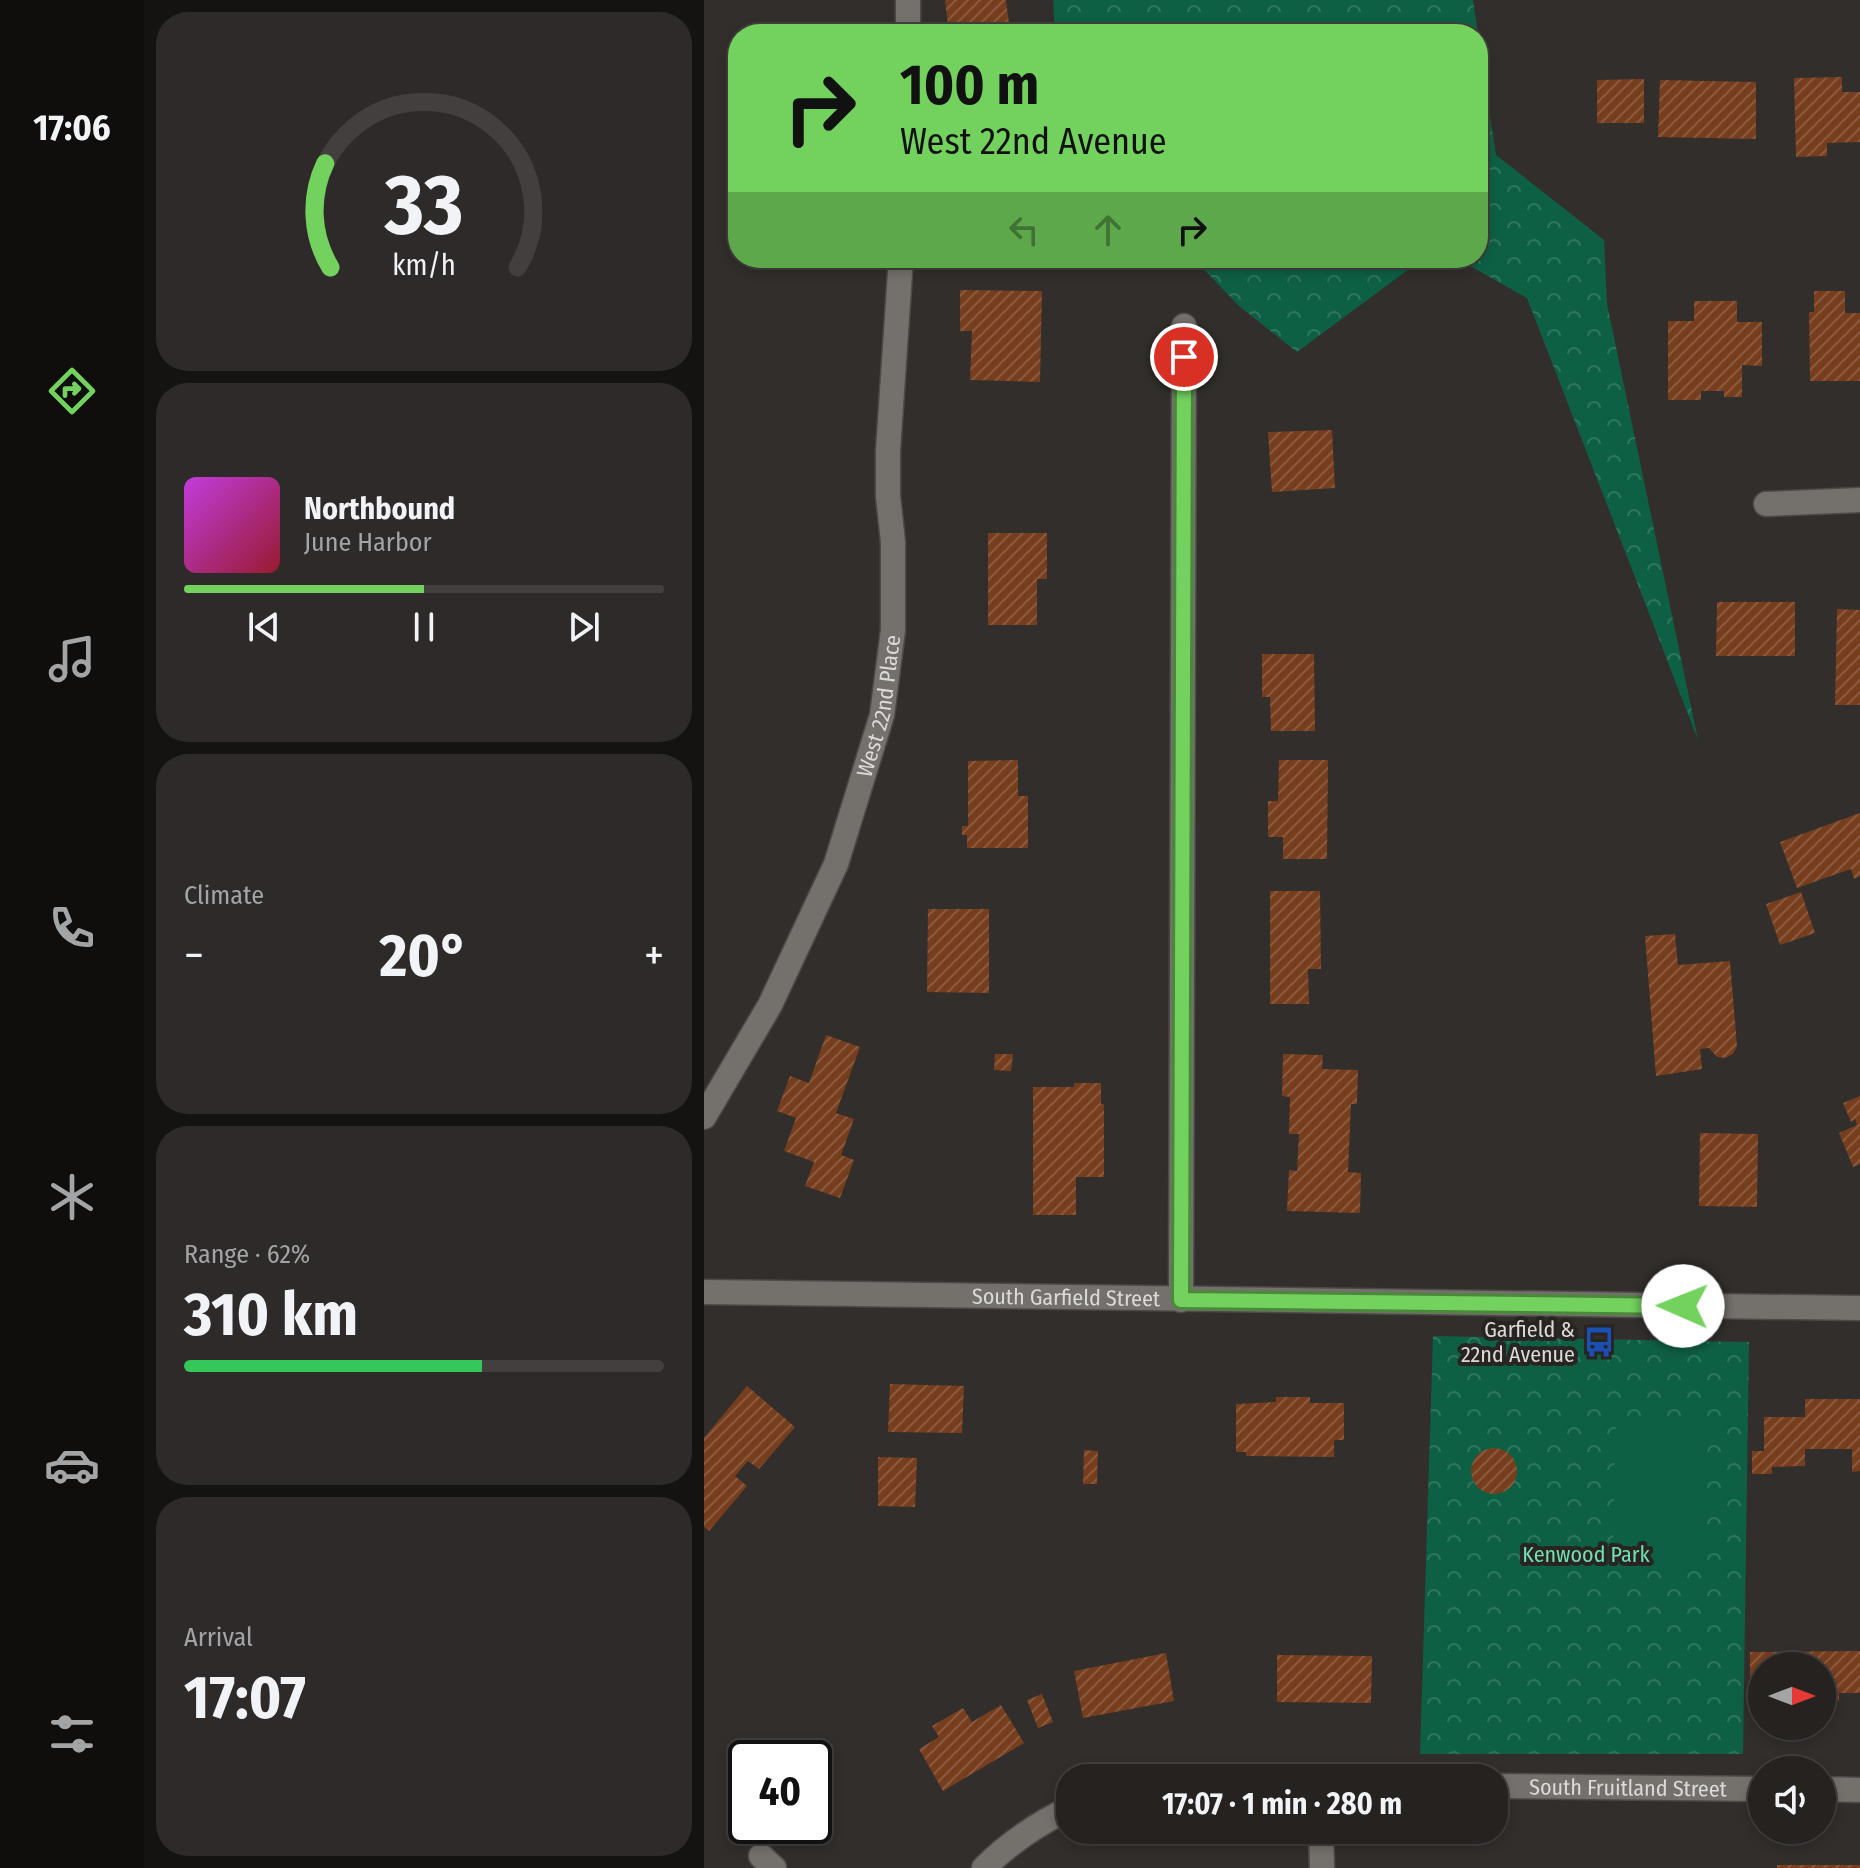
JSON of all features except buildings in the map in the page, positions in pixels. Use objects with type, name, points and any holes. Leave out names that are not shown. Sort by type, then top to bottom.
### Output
[{"type":"street","points":[[908,0],[908,24]]},
{"type":"street","name":"West 22nd Place","points":[[704,1117],[770,1005],[836,864],[882,715],[893,630],[893,542],[888,496],[888,451],[900,268]]},
{"type":"street","points":[[1181,1300],[1184,326]]},
{"type":"street","points":[[1766,504],[1860,500]]},
{"type":"street","name":"South Garfield Street","points":[[704,1292],[1860,1308]]},
{"type":"street","name":"South Fruitland Street","points":[[1508,1786],[1748,1789]]},
{"type":"street","points":[[1836,1789],[1860,1790]]},
{"type":"street","points":[[984,1868],[1034,1826],[1056,1815]]},
{"type":"street","points":[[1321,1844],[1322,1868]]},
{"type":"green space","points":[[1053,0],[1473,0],[1477,24],[1054,24]]},
{"type":"green space","points":[[1488,102],[1496,155],[1604,240],[1607,304],[1698,740],[1527,298],[1474,268],[1488,268]]},
{"type":"green space","points":[[1203,268],[1410,268],[1297,352],[1239,306]]},
{"type":"green space","name":"Kenwood Park","points":[[1433,1336],[1749,1342],[1743,1754],[1420,1754]]},
{"type":"green space","points":[[1616,1418],[1708,1420],[1704,1563],[1613,1561]]},
{"type":"place","name":"Garfield & 22nd Avenue","points":[[1599,1342]]},
{"type":"route","points":[[1184,357],[1181,1300],[1683,1306]]}]
